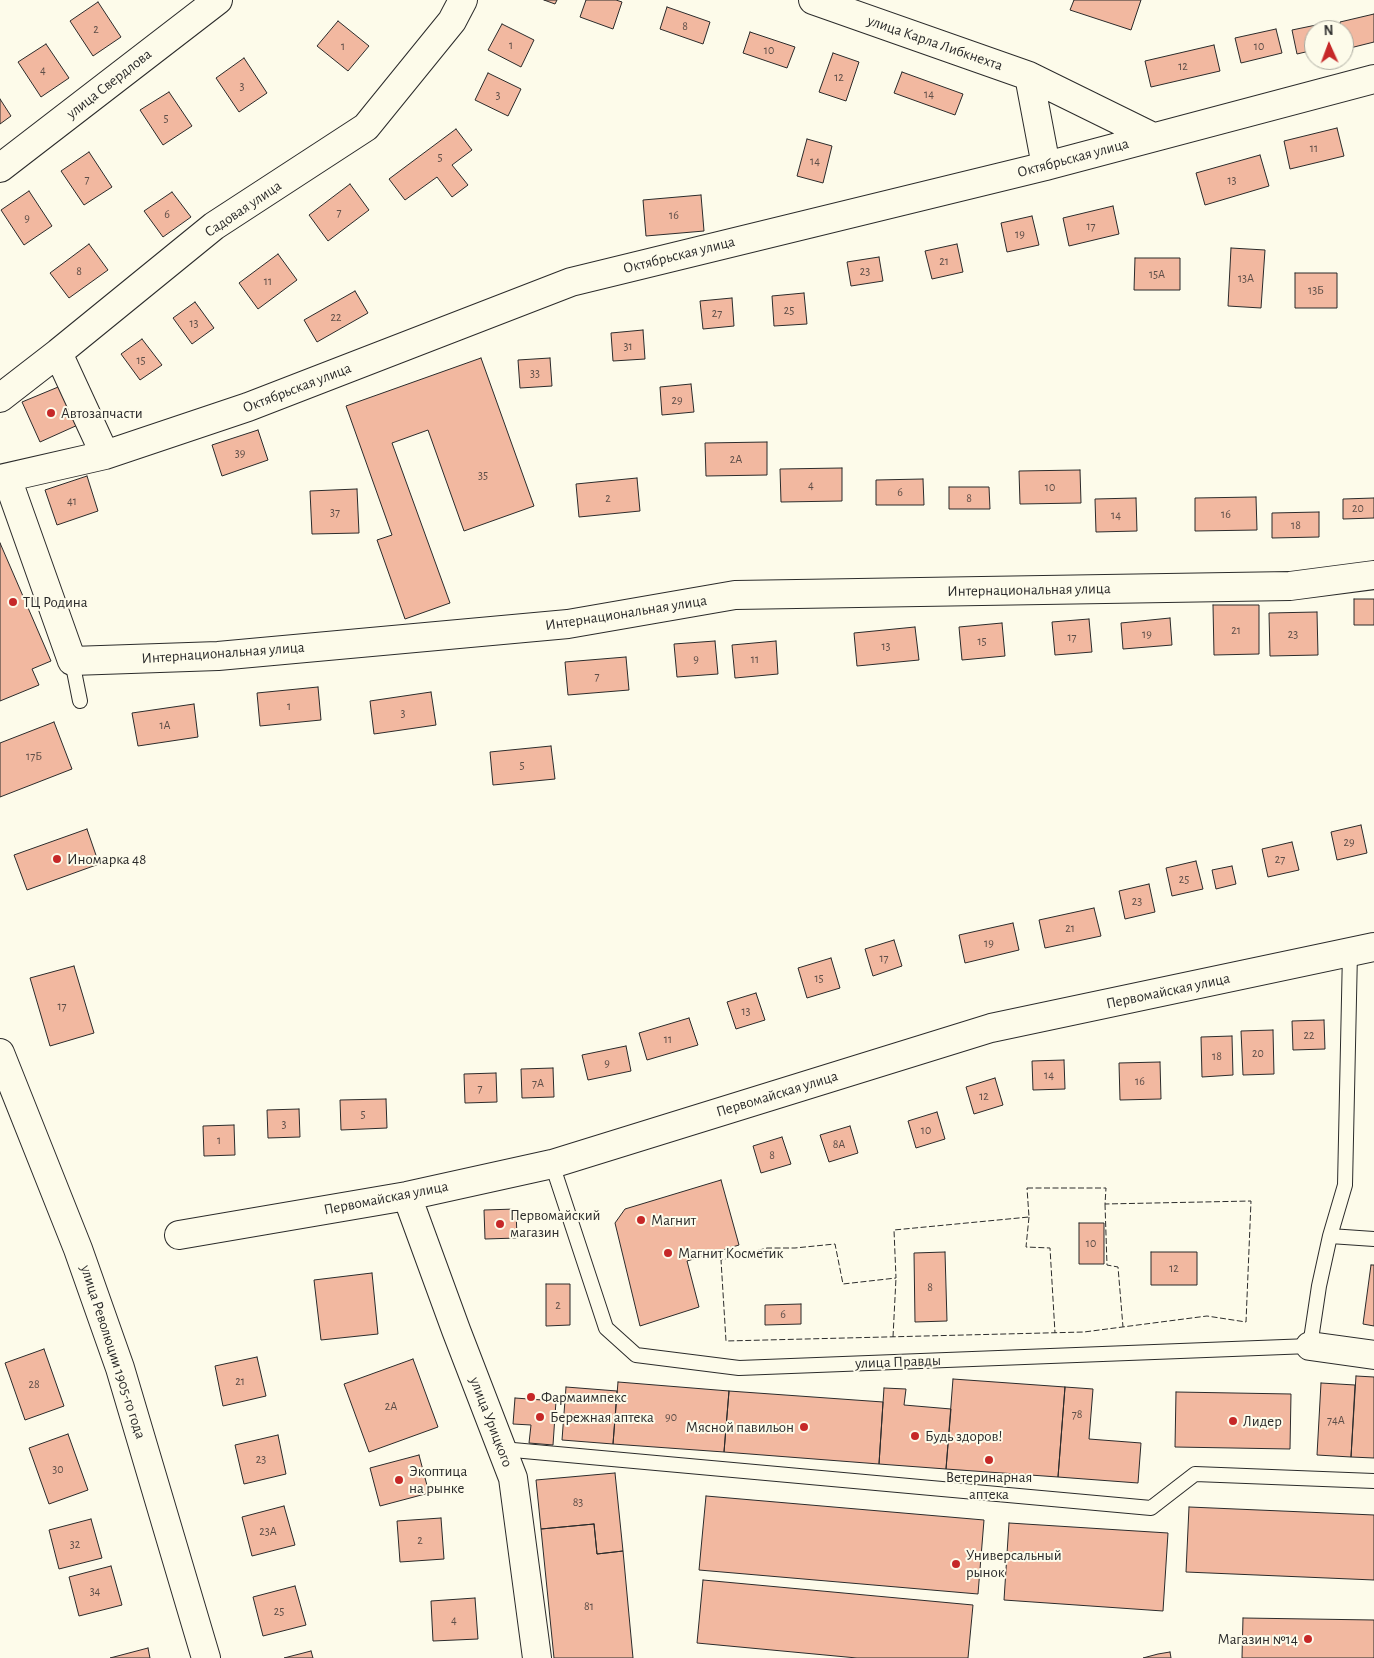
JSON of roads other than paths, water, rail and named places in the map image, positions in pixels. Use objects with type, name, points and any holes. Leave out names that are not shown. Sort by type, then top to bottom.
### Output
[{"type":"street","name":"улица Свердлова","points":[[0,168],[218,0]]},
{"type":"street","name":"Садовая улица","points":[[0,398],[58,354],[214,226],[366,127],[452,21],[463,0]]},
{"type":"street","name":"улица Карла Либкнехта","points":[[812,0],[1029,76],[1153,137]]},
{"type":"street","points":[[1029,76],[1046,166]]},
{"type":"street","name":"Октябрьская улица","points":[[3,479],[105,455],[248,407],[571,282],[1046,166],[1374,79]]},
{"type":"street","points":[[58,354],[105,455]]},
{"type":"street","points":[[3,479],[72,661]]},
{"type":"street","name":"Интернациональная улица","points":[[72,661],[218,656],[568,624],[735,595],[1290,586],[1374,576]]},
{"type":"street","name":"Первомайская улица","points":[[179,1235],[407,1196],[552,1164],[991,1028],[1362,949]]},
{"type":"street","name":"улица Революции 1905-го года","points":[[0,1053],[7,1089],[78,1248],[120,1368],[206,1658]]},
{"type":"street","name":"улица Урицкого","points":[[407,1196],[513,1478],[537,1658]]},
{"type":"street","name":"улица Правды","points":[[1310,1346],[1374,1355]]},
{"type":"lane","points":[[72,661],[80,701]]},
{"type":"lane","points":[[1310,1346],[1319,1286],[1330,1236],[1345,1184],[1362,949]]},
{"type":"lane","name":"улица Правды","points":[[552,1164],[606,1328],[636,1355],[739,1368],[1310,1346]]},
{"type":"lane","points":[[1330,1236],[1374,1239]]},
{"type":"lane","points":[[502,1449],[1151,1508],[1195,1474],[1374,1481]]},
{"type":"place","name":"Автозапчасти","points":[[51,413]]},
{"type":"place","name":"ТЦ Родина","points":[[13,602]]},
{"type":"place","name":"Иномарка 48","points":[[57,859]]},
{"type":"place","name":"Магнит","points":[[641,1220]]},
{"type":"place","name":"Первомайский магазин","points":[[500,1224]]},
{"type":"place","name":"Магнит Косметик","points":[[668,1253]]},
{"type":"place","name":"Фармаимпекс","points":[[531,1397]]},
{"type":"place","name":"Бережная аптека","points":[[540,1417]]},
{"type":"place","name":"Лидер","points":[[1233,1421]]},
{"type":"place","name":"Мясной павильон","points":[[804,1427]]},
{"type":"place","name":"Будь здоров!","points":[[915,1436]]},
{"type":"place","name":"Ветеринарная аптека","points":[[989,1460]]},
{"type":"place","name":"Экоптица на рынке","points":[[399,1480]]},
{"type":"place","name":"Универсальный рынок","points":[[956,1564]]},
{"type":"place","name":"Магазин №14","points":[[1308,1639]]}]
